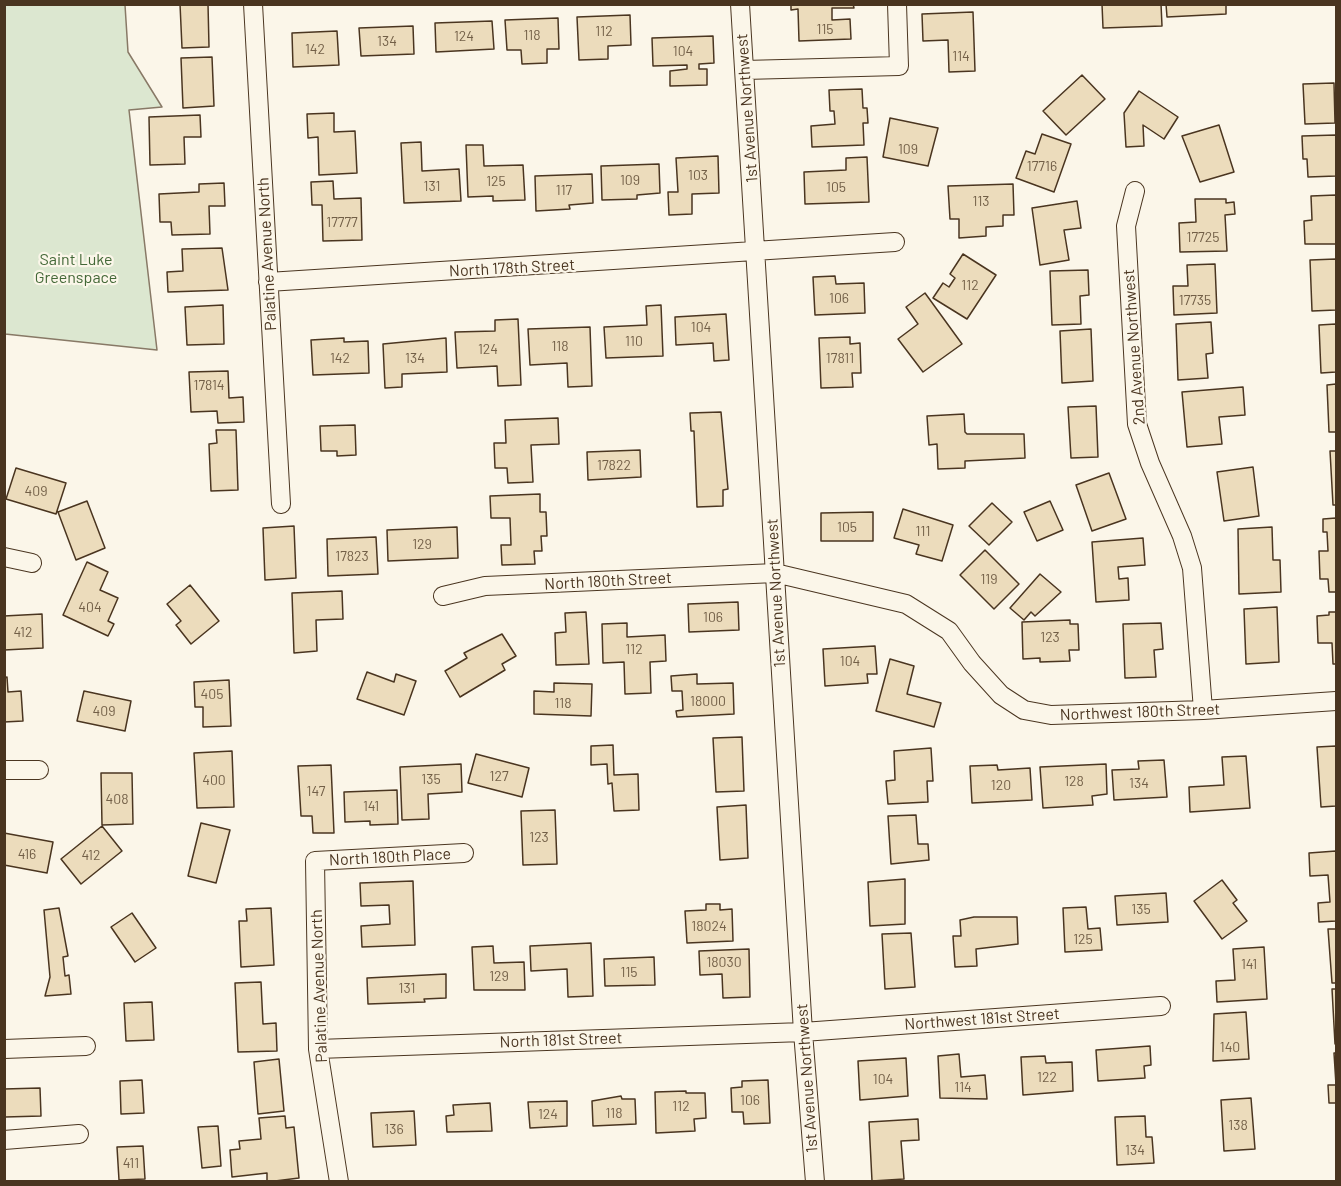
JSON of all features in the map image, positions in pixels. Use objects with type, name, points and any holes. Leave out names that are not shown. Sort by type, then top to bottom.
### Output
[{"type":"street","name":"Palatine Avenue North","points":[[253,4],[281,504]]},
{"type":"street","name":"1st Avenue Northwest","points":[[740,4],[803,1032],[815,1182]]},
{"type":"street","points":[[744,70],[899,66],[897,4]]},
{"type":"street","name":"2nd Avenue Northwest","points":[[1135,191],[1126,226],[1137,424],[1149,463],[1182,536],[1192,568],[1203,710]]},
{"type":"street","name":"North 178th Street","points":[[268,282],[756,253],[895,242]]},
{"type":"street","points":[[4,557],[32,563]]},
{"type":"street","name":"Northwest 180th Street","points":[[775,573],[906,604],[949,631],[984,678],[1001,695],[1024,710],[1051,716],[1203,710],[1336,701]]},
{"type":"street","name":"North 180th Street","points":[[443,596],[485,586],[775,573]]},
{"type":"street","points":[[4,770],[39,770]]},
{"type":"street","name":"North 180th Place","points":[[315,861],[464,853]]},
{"type":"street","name":"Palatine Avenue North","points":[[315,861],[318,1049],[339,1182]]},
{"type":"street","name":"Northwest 181st Street","points":[[803,1032],[1161,1006]]},
{"type":"street","name":"North 181st Street","points":[[318,1049],[803,1032]]},
{"type":"street","points":[[4,1049],[86,1046]]},
{"type":"street","points":[[4,1140],[79,1134]]},
{"type":"green space","name":"Saint Luke Greenspace","points":[[5,4],[125,5],[128,52],[162,107],[129,110],[157,350],[5,334]]},
{"type":"building","points":[[180,4],[208,4],[209,47],[182,48]]},
{"type":"building","points":[[791,4],[853,4],[854,8],[832,8],[832,20],[850,19],[851,39],[799,41],[798,9],[791,10]]},
{"type":"building","points":[[1102,4],[1161,4],[1162,26],[1103,28]]},
{"type":"building","points":[[1166,4],[1226,4],[1226,14],[1167,17]]},
{"type":"building","points":[[973,12],[975,71],[949,72],[948,40],[923,41],[922,14]]},
{"type":"building","points":[[630,15],[631,45],[608,46],[608,59],[579,60],[577,17]]},
{"type":"building","points":[[558,18],[559,49],[547,49],[547,63],[522,64],[521,50],[507,50],[505,20]]},
{"type":"building","points":[[492,21],[494,49],[436,52],[435,23]]},
{"type":"building","points":[[413,26],[414,54],[361,56],[359,28]]},
{"type":"building","points":[[337,31],[339,65],[293,67],[292,33]]},
{"type":"building","points":[[713,36],[714,63],[699,64],[699,69],[707,69],[707,85],[670,86],[670,71],[687,69],[687,65],[653,66],[652,38]]},
{"type":"building","points":[[212,57],[214,106],[183,108],[181,58]]},
{"type":"building","points":[[1082,75],[1105,99],[1066,135],[1043,111]]},
{"type":"building","points":[[1334,83],[1335,123],[1305,124],[1303,84]]},
{"type":"building","points":[[862,89],[863,108],[867,108],[868,123],[863,123],[864,145],[812,147],[811,126],[835,124],[834,111],[830,111],[829,90]]},
{"type":"building","points":[[1139,91],[1178,117],[1164,139],[1143,125],[1144,146],[1126,147],[1124,113]]},
{"type":"building","points":[[334,113],[334,132],[355,131],[357,173],[319,175],[318,137],[308,138],[307,114]]},
{"type":"building","points":[[200,115],[201,137],[184,137],[185,164],[150,165],[149,117]]},
{"type":"building","points":[[890,118],[938,128],[928,166],[883,157]]},
{"type":"building","points":[[1219,125],[1234,172],[1200,182],[1182,136]]},
{"type":"building","points":[[1042,134],[1071,144],[1054,192],[1016,178],[1026,151],[1035,154]]},
{"type":"building","points":[[1336,135],[1336,176],[1308,177],[1307,159],[1303,159],[1302,136]]},
{"type":"building","points":[[421,142],[422,171],[459,169],[461,201],[404,203],[401,143]]},
{"type":"building","points":[[466,145],[483,145],[484,166],[523,165],[525,200],[493,201],[493,196],[468,197]]},
{"type":"building","points":[[718,156],[719,193],[692,194],[692,214],[669,215],[668,192],[678,192],[676,158]]},
{"type":"building","points":[[867,157],[869,202],[805,204],[804,172],[846,170],[846,158]]},
{"type":"building","points":[[659,164],[660,193],[637,195],[637,199],[602,200],[601,166]]},
{"type":"building","points":[[592,174],[593,203],[569,205],[570,209],[536,211],[535,176]]},
{"type":"building","points":[[333,181],[334,199],[361,198],[362,240],[323,241],[322,205],[312,205],[311,182]]},
{"type":"building","points":[[224,183],[225,206],[209,206],[210,234],[172,235],[171,222],[160,222],[159,194],[199,192],[199,184]]},
{"type":"building","points":[[1013,184],[1014,215],[1003,215],[1003,226],[986,227],[986,236],[959,238],[959,219],[950,219],[948,186]]},
{"type":"building","points":[[1336,195],[1336,244],[1305,244],[1304,221],[1312,220],[1311,196]]},
{"type":"building","points":[[1195,199],[1226,199],[1226,203],[1234,202],[1235,214],[1225,215],[1227,251],[1180,252],[1179,223],[1196,222]]},
{"type":"building","points":[[1077,201],[1081,228],[1064,230],[1069,260],[1040,265],[1032,208]]},
{"type":"building","points":[[222,248],[228,290],[168,292],[167,272],[183,271],[182,249]]},
{"type":"building","points":[[963,254],[996,275],[967,319],[933,298],[943,283],[949,287],[955,278],[950,274]]},
{"type":"building","points":[[1336,259],[1336,310],[1312,311],[1310,260]]},
{"type":"building","points":[[1215,264],[1217,313],[1174,315],[1173,286],[1188,286],[1187,265]]},
{"type":"building","points":[[1088,270],[1089,295],[1080,296],[1081,324],[1052,325],[1050,271]]},
{"type":"building","points":[[835,276],[836,284],[864,283],[865,313],[815,315],[813,277]]},
{"type":"building","points":[[925,293],[962,344],[923,372],[898,339],[918,324],[906,307]]},
{"type":"building","points":[[223,305],[224,344],[187,345],[185,307]]},
{"type":"building","points":[[661,305],[663,356],[606,358],[604,327],[647,325],[646,306]]},
{"type":"building","points":[[726,314],[729,360],[714,361],[713,343],[676,345],[675,317]]},
{"type":"building","points":[[518,319],[521,385],[498,386],[497,366],[457,368],[455,332],[495,331],[495,320]]},
{"type":"building","points":[[1211,322],[1213,353],[1206,354],[1208,378],[1178,380],[1176,324]]},
{"type":"building","points":[[1336,324],[1336,372],[1321,373],[1319,325]]},
{"type":"building","points":[[590,327],[592,386],[568,387],[567,363],[530,365],[528,329]]},
{"type":"building","points":[[1091,329],[1093,381],[1062,383],[1060,331]]},
{"type":"building","points":[[850,337],[850,344],[860,343],[861,373],[852,373],[853,387],[821,388],[819,338]]},
{"type":"building","points":[[344,338],[344,342],[368,341],[369,373],[313,375],[311,340]]},
{"type":"building","points":[[446,338],[447,372],[402,374],[402,387],[385,388],[383,344]]},
{"type":"building","points":[[228,371],[229,398],[243,397],[244,422],[218,423],[217,411],[191,412],[189,372]]},
{"type":"building","points":[[1336,384],[1336,432],[1329,432],[1327,385]]},
{"type":"building","points":[[1243,387],[1245,415],[1219,417],[1222,444],[1187,447],[1182,392]]},
{"type":"building","points":[[1096,406],[1098,457],[1071,458],[1068,407]]},
{"type":"building","points":[[721,412],[728,489],[723,490],[723,506],[697,507],[694,431],[691,431],[690,413]]},
{"type":"building","points":[[964,414],[967,434],[1024,434],[1025,458],[965,461],[965,468],[938,469],[937,444],[929,445],[927,416]]},
{"type":"building","points":[[558,418],[559,444],[531,445],[533,482],[508,483],[507,468],[495,468],[494,443],[506,443],[505,420]]},
{"type":"building","points":[[355,425],[356,455],[337,456],[337,451],[321,451],[320,426]]},
{"type":"building","points":[[216,430],[236,430],[238,490],[211,491],[209,444],[217,443]]},
{"type":"building","points":[[640,450],[641,477],[588,480],[587,452]]},
{"type":"building","points":[[1330,451],[1336,451],[1336,505],[1333,505]]},
{"type":"building","points":[[1253,467],[1259,516],[1224,521],[1217,472]]},
{"type":"building","points":[[16,468],[66,483],[56,514],[6,499]]},
{"type":"building","points":[[1109,473],[1126,519],[1092,531],[1076,485]]},
{"type":"building","points":[[540,494],[540,512],[546,512],[547,536],[541,536],[542,551],[534,551],[535,564],[502,565],[501,545],[511,545],[510,518],[491,518],[490,496]]},
{"type":"building","points":[[87,501],[105,548],[76,560],[58,512]]},
{"type":"building","points":[[1050,501],[1063,530],[1037,541],[1024,512]]},
{"type":"building","points":[[992,503],[1012,522],[989,545],[969,526]]},
{"type":"building","points":[[903,509],[953,525],[942,561],[916,554],[919,545],[894,538]]},
{"type":"building","points":[[873,512],[873,541],[821,541],[821,513]]},
{"type":"building","points":[[1336,518],[1336,592],[1329,592],[1328,579],[1320,579],[1319,551],[1328,551],[1327,532],[1323,532],[1323,519]]},
{"type":"building","points":[[294,526],[296,578],[265,580],[263,528]]},
{"type":"building","points":[[457,527],[458,558],[388,561],[387,530]]},
{"type":"building","points":[[1272,527],[1273,560],[1280,560],[1281,592],[1239,594],[1238,529]]},
{"type":"building","points":[[376,537],[378,574],[328,576],[327,539]]},
{"type":"building","points":[[1143,538],[1145,565],[1118,567],[1119,579],[1128,578],[1129,600],[1096,602],[1092,542]]},
{"type":"building","points":[[985,550],[1019,584],[994,609],[960,575]]},
{"type":"building","points":[[87,562],[108,572],[100,590],[118,598],[108,621],[114,624],[108,636],[63,615]]},
{"type":"building","points":[[1040,574],[1061,592],[1035,616],[1031,612],[1024,620],[1010,608]]},
{"type":"building","points":[[190,585],[219,621],[191,644],[176,625],[181,621],[167,604]]},
{"type":"building","points":[[342,591],[343,619],[316,620],[317,651],[294,653],[292,593]]},
{"type":"building","points":[[738,602],[739,630],[689,632],[688,604]]},
{"type":"building","points":[[1277,607],[1279,662],[1246,664],[1244,609]]},
{"type":"building","points":[[586,612],[589,664],[556,665],[555,633],[566,632],[565,613]]},
{"type":"building","points":[[1329,612],[1336,612],[1336,664],[1333,664],[1332,643],[1318,643],[1317,616],[1329,615]]},
{"type":"building","points":[[42,614],[43,648],[4,650],[4,616]]},
{"type":"building","points":[[1070,620],[1070,624],[1078,624],[1079,650],[1069,650],[1070,661],[1040,662],[1040,658],[1023,659],[1022,622]]},
{"type":"building","points":[[627,623],[627,637],[665,635],[666,661],[650,662],[651,693],[625,694],[624,662],[603,663],[602,624]]},
{"type":"building","points":[[1161,623],[1163,649],[1154,650],[1156,677],[1125,678],[1123,624]]},
{"type":"building","points":[[502,634],[516,656],[502,664],[505,670],[460,697],[445,671],[467,658],[464,653]]},
{"type":"building","points":[[875,646],[877,674],[867,674],[868,683],[825,686],[823,649]]},
{"type":"building","points":[[890,659],[914,666],[907,694],[941,703],[934,727],[876,711]]},
{"type":"building","points":[[367,672],[394,682],[396,674],[416,681],[404,715],[357,699]]},
{"type":"building","points":[[697,674],[697,684],[733,683],[734,714],[677,717],[676,711],[683,710],[682,691],[672,691],[671,676]]},
{"type":"building","points":[[7,677],[8,692],[21,691],[23,721],[4,722],[4,678]]},
{"type":"building","points":[[229,680],[231,726],[203,727],[203,707],[195,707],[194,682]]},
{"type":"building","points":[[554,683],[592,684],[591,716],[534,714],[534,691],[554,692]]},
{"type":"building","points":[[84,691],[131,701],[125,731],[77,721]]},
{"type":"building","points":[[742,737],[744,791],[716,792],[713,738]]},
{"type":"building","points":[[613,745],[614,775],[638,774],[639,810],[614,811],[612,783],[608,784],[607,764],[591,765],[591,746]]},
{"type":"building","points":[[1336,746],[1336,806],[1321,807],[1317,747]]},
{"type":"building","points":[[931,748],[933,781],[927,781],[928,802],[888,804],[886,781],[895,780],[894,751]]},
{"type":"building","points":[[232,751],[234,807],[197,808],[194,753]]},
{"type":"building","points":[[476,754],[529,768],[522,797],[468,783]]},
{"type":"building","points":[[1246,756],[1250,808],[1190,812],[1189,787],[1224,785],[1222,757]]},
{"type":"building","points":[[1164,760],[1167,797],[1114,800],[1112,770],[1139,769],[1138,761]]},
{"type":"building","points":[[461,764],[462,792],[428,794],[429,819],[402,820],[400,767]]},
{"type":"building","points":[[1106,764],[1107,794],[1092,796],[1093,805],[1043,808],[1040,767]]},
{"type":"building","points":[[331,765],[334,833],[313,833],[312,816],[301,816],[298,766]]},
{"type":"building","points":[[997,765],[998,770],[1030,768],[1032,800],[972,803],[970,766]]},
{"type":"building","points":[[101,773],[132,773],[133,824],[102,825]]},
{"type":"building","points":[[397,790],[398,824],[370,825],[370,821],[345,822],[344,792]]},
{"type":"building","points":[[746,805],[748,858],[720,860],[717,807]]},
{"type":"building","points":[[555,810],[557,864],[523,865],[521,811]]},
{"type":"building","points":[[916,815],[918,844],[928,844],[929,860],[891,864],[888,816]]},
{"type":"building","points":[[201,823],[230,830],[216,883],[188,876]]},
{"type":"building","points":[[102,826],[122,851],[81,884],[61,859]]},
{"type":"building","points":[[4,833],[53,842],[47,873],[4,865]]},
{"type":"building","points":[[1336,851],[1336,921],[1319,922],[1318,903],[1330,902],[1328,875],[1310,876],[1309,853]]},
{"type":"building","points":[[905,879],[905,924],[870,926],[868,882]]},
{"type":"building","points":[[1222,880],[1237,900],[1233,903],[1247,921],[1222,939],[1194,901]]},
{"type":"building","points":[[413,881],[415,945],[362,947],[361,926],[390,924],[389,905],[361,906],[360,883]]},
{"type":"building","points":[[1166,893],[1168,922],[1117,925],[1115,896]]},
{"type":"building","points":[[706,904],[720,904],[720,910],[732,909],[733,941],[687,943],[685,911],[706,910]]},
{"type":"building","points":[[1086,907],[1088,929],[1100,928],[1102,950],[1065,952],[1063,908]]},
{"type":"building","points":[[59,908],[68,956],[63,957],[65,976],[69,975],[71,994],[45,996],[50,977],[44,910]]},
{"type":"building","points":[[271,908],[274,965],[241,967],[239,921],[247,921],[246,909]]},
{"type":"building","points":[[132,913],[156,948],[135,962],[111,927]]},
{"type":"building","points":[[974,917],[1017,917],[1018,944],[976,949],[977,966],[955,967],[953,936],[961,936],[960,920]]},
{"type":"building","points":[[1328,929],[1336,929],[1336,983],[1332,983]]},
{"type":"building","points":[[911,933],[915,987],[885,989],[882,934]]},
{"type":"building","points":[[591,943],[593,996],[568,997],[567,969],[531,971],[530,946]]},
{"type":"building","points":[[493,946],[494,963],[524,962],[525,990],[474,990],[472,947]]},
{"type":"building","points":[[1264,947],[1267,999],[1217,1002],[1216,981],[1235,980],[1233,949]]},
{"type":"building","points":[[749,949],[750,997],[723,998],[722,974],[700,975],[699,951]]},
{"type":"building","points":[[654,957],[655,985],[605,986],[604,959]]},
{"type":"building","points":[[446,974],[446,998],[424,999],[425,1002],[368,1004],[367,978]]},
{"type":"building","points":[[261,982],[263,1024],[276,1023],[277,1051],[238,1052],[235,983]]},
{"type":"building","points":[[1332,989],[1336,989],[1336,1044],[1335,1044]]},
{"type":"building","points":[[152,1002],[154,1040],[126,1041],[124,1003]]},
{"type":"building","points":[[1246,1012],[1249,1059],[1213,1061],[1214,1014]]},
{"type":"building","points":[[1150,1046],[1151,1065],[1144,1066],[1145,1078],[1098,1081],[1096,1050]]},
{"type":"building","points":[[1334,1053],[1336,1053],[1336,1085]]},
{"type":"building","points":[[959,1054],[961,1077],[985,1075],[987,1099],[940,1098],[938,1056]]},
{"type":"building","points":[[1045,1056],[1046,1063],[1072,1062],[1073,1091],[1023,1095],[1021,1057]]},
{"type":"building","points":[[906,1058],[908,1096],[860,1100],[858,1061]]},
{"type":"building","points":[[279,1059],[284,1111],[258,1114],[254,1062]]},
{"type":"building","points":[[142,1080],[144,1113],[121,1114],[120,1081]]},
{"type":"building","points":[[768,1080],[770,1123],[744,1124],[743,1112],[732,1112],[731,1088],[742,1087],[742,1081]]},
{"type":"building","points":[[1328,1085],[1336,1085],[1336,1103],[1329,1103]]},
{"type":"building","points":[[40,1088],[41,1116],[5,1117],[4,1089]]},
{"type":"building","points":[[686,1091],[686,1093],[705,1093],[706,1118],[694,1119],[695,1131],[656,1133],[655,1092]]},
{"type":"building","points":[[621,1096],[622,1099],[635,1099],[636,1124],[593,1126],[592,1101]]},
{"type":"building","points":[[1251,1098],[1255,1149],[1224,1151],[1221,1100]]},
{"type":"building","points":[[567,1101],[567,1126],[530,1128],[528,1102]]},
{"type":"building","points":[[490,1103],[492,1131],[447,1132],[446,1116],[454,1115],[453,1105]]},
{"type":"building","points":[[414,1111],[416,1145],[373,1147],[371,1113]]},
{"type":"building","points":[[285,1116],[286,1128],[294,1127],[299,1178],[267,1182],[267,1173],[232,1177],[230,1150],[240,1149],[239,1141],[261,1139],[259,1118]]},
{"type":"building","points":[[1145,1116],[1146,1137],[1152,1137],[1154,1163],[1117,1165],[1115,1117]]},
{"type":"building","points":[[918,1119],[919,1140],[901,1141],[904,1179],[872,1181],[869,1122]]},
{"type":"building","points":[[218,1126],[221,1166],[202,1168],[198,1127]]},
{"type":"building","points":[[143,1146],[145,1179],[119,1180],[117,1147]]}]
